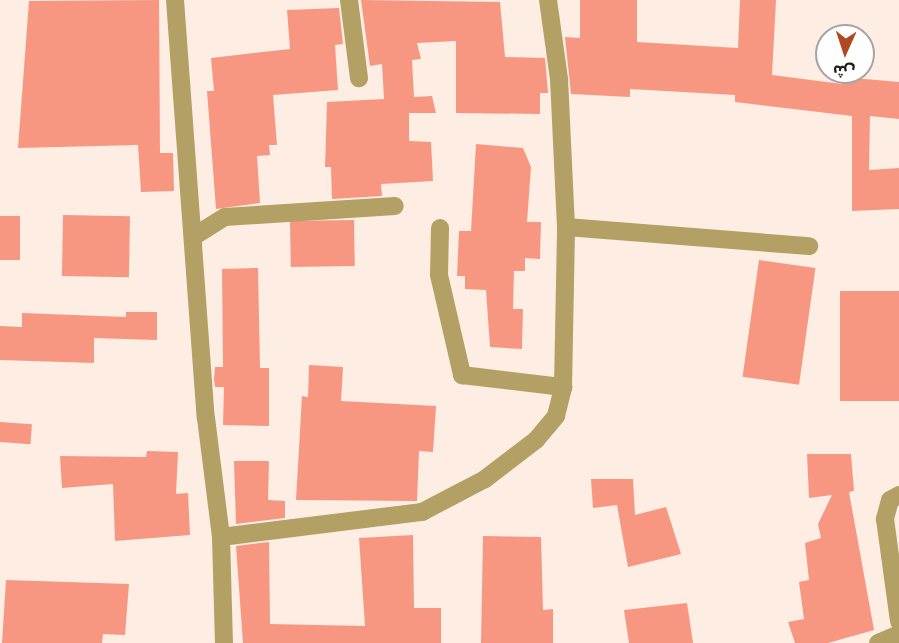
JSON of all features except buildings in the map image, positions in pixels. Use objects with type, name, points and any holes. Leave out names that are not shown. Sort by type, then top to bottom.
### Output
[{"type":"street","points":[[175,0],[196,235],[206,418],[220,537],[224,643]]},
{"type":"street","points":[[349,0],[359,78]]},
{"type":"street","points":[[220,537],[349,525],[445,502],[536,440],[556,416],[563,387],[566,227],[559,79],[548,0]]},
{"type":"street","points":[[196,235],[225,218],[395,206]]},
{"type":"street","points":[[566,227],[809,246]]},
{"type":"street","points":[[440,228],[439,275],[462,375],[563,387]]},
{"type":"street","points":[[899,495],[890,501],[885,519],[899,621]]},
{"type":"street","points":[[878,643],[899,634]]}]
